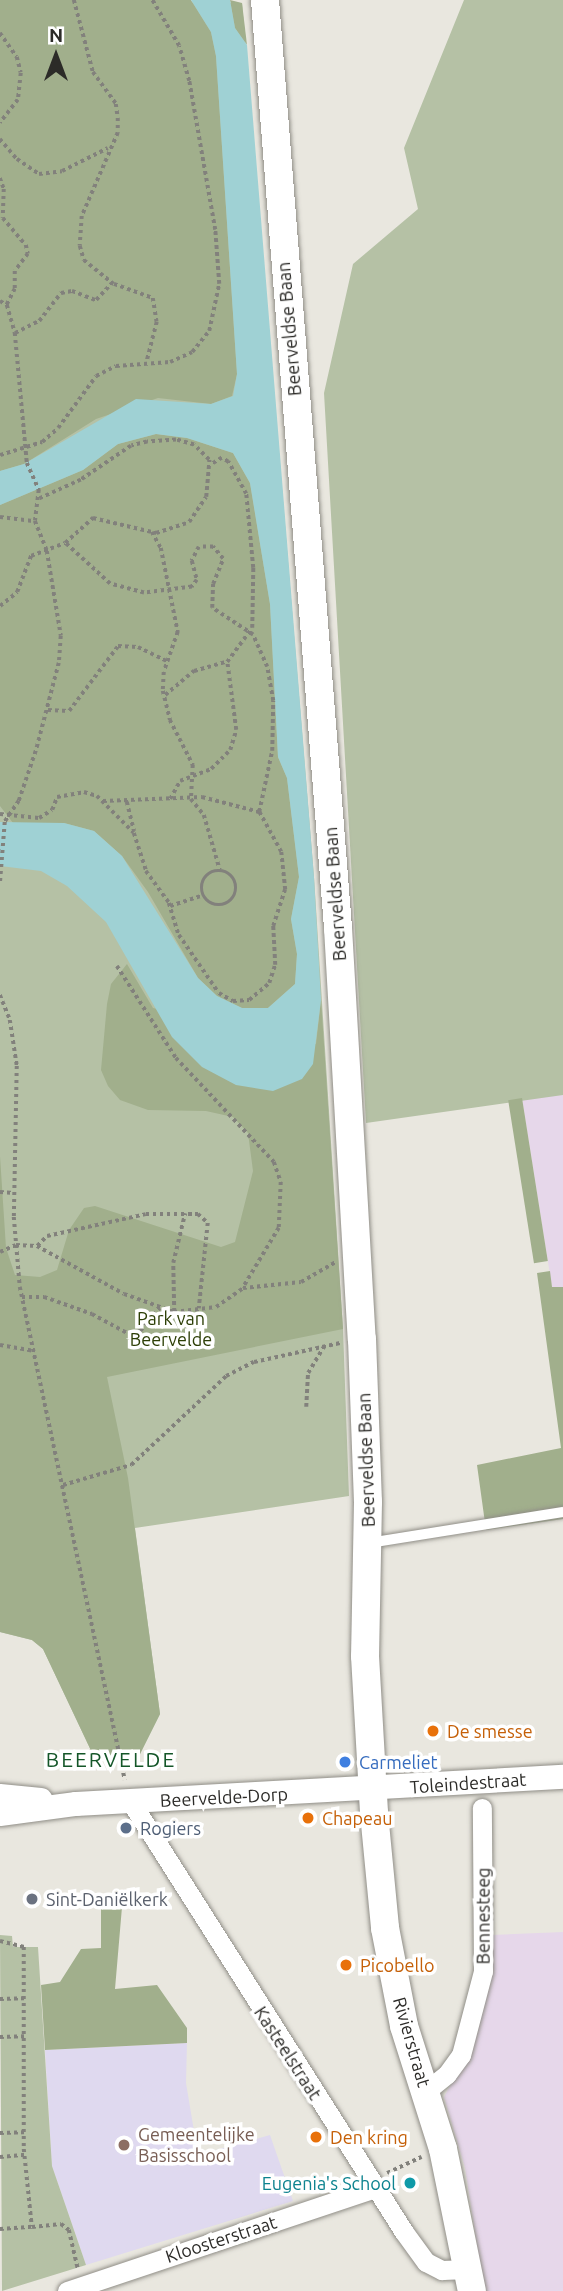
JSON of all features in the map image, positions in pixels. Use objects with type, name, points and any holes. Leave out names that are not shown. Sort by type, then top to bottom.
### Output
[{"type":"main road","name":"Beerveldse Baan","points":[[265,0],[338,928],[362,1339],[368,1543],[365,1656],[373,1789]]},
{"type":"main road","name":"Rivierstraat","points":[[373,1789],[389,1955],[404,2026],[443,2149],[471,2280]]},
{"type":"street","name":"Toleindestraat","points":[[373,1789],[563,1777]]},
{"type":"street","name":"Beervelde-Dorp","points":[[0,1814],[76,1804],[373,1789]]},
{"type":"street","name":"Beervelde-Dorp","points":[[0,1796],[76,1804]]},
{"type":"street","name":"Kasteelstraat","points":[[131,1802],[373,2185],[426,2262],[471,2280]]},
{"type":"street","name":"Bennesteeg","points":[[426,2091],[461,2055],[483,1971],[482,1808]]},
{"type":"street","name":"Kloosterstraat","points":[[76,2288],[373,2185]]},
{"type":"lane","points":[[368,1543],[563,1512]]},
{"type":"path","points":[[75,0],[93,72],[116,104],[118,133],[82,216],[80,246],[84,260],[112,283],[153,298],[157,322],[146,362]]},
{"type":"path","points":[[0,455],[25,448],[58,428],[96,376],[116,366],[170,362],[192,352],[209,331],[219,285],[215,230],[189,81],[179,46],[152,0]]},
{"type":"path","points":[[0,33],[17,57],[21,74],[18,100],[0,123]]},
{"type":"path","points":[[0,139],[17,159],[39,174],[62,171],[110,148]]},
{"type":"path","points":[[0,178],[4,188],[3,218],[28,254],[15,271],[15,289],[7,305],[15,333],[27,463],[38,490],[35,521],[47,551],[61,636],[47,710],[19,801],[6,820],[0,885]]},
{"type":"path","points":[[15,333],[39,321],[61,293],[72,291],[96,300],[112,283]]},
{"type":"path","points":[[0,302],[7,305]]},
{"type":"path","points":[[0,606],[16,592],[31,556],[40,549],[47,551],[65,543],[86,522],[102,517],[136,531],[152,532],[175,528],[199,511],[206,497],[210,466],[205,454],[194,446],[176,440],[147,442],[131,446],[81,480],[38,499]]},
{"type":"path","points":[[170,799],[180,781],[193,773],[211,769],[230,750],[234,740],[235,714],[227,662],[247,631],[252,628],[253,568],[246,494],[228,462],[222,458],[210,466]]},
{"type":"path","points":[[0,517],[35,521]]},
{"type":"path","points":[[152,532],[161,548],[178,632],[177,645],[167,661],[165,695],[170,720],[186,745],[193,773],[191,799],[204,816],[220,870],[232,876],[234,895],[218,905],[203,895]]},
{"type":"path","points":[[65,543],[110,584],[144,593],[170,592],[192,587],[197,580],[192,561],[196,549],[213,547],[223,559],[213,584],[212,608],[247,631],[267,667],[273,701],[272,751],[259,812],[281,852],[285,890],[274,926],[275,965],[269,983],[249,1000],[233,1001],[219,993],[179,935],[170,906],[146,871],[127,802]]},
{"type":"path","points":[[47,710],[69,711],[118,646],[138,646],[167,661]]},
{"type":"path","points":[[165,695],[194,671],[227,662]]},
{"type":"path","points":[[0,814],[6,820],[40,818],[52,810],[57,797],[84,792],[101,800],[134,833]]},
{"type":"path","points":[[101,800],[127,802],[202,797],[259,812]]},
{"type":"path","points":[[203,895],[203,881],[220,870]]},
{"type":"path","points":[[170,906],[203,895]]},
{"type":"path","points":[[0,1252],[16,1245],[37,1246],[159,1308],[174,1312],[216,1307],[243,1289],[279,1228],[281,1182],[274,1162],[176,1058],[117,966]]},
{"type":"path","points":[[0,995],[10,1020],[17,1066],[14,1193],[22,1297],[131,1802]]},
{"type":"path","points":[[0,1192],[14,1193]]},
{"type":"path","points":[[174,1312],[173,1263],[185,1213]]},
{"type":"path","points":[[37,1246],[47,1236],[146,1214],[198,1214],[208,1223],[199,1309]]},
{"type":"path","points":[[243,1289],[287,1286],[331,1263],[358,1260]]},
{"type":"path","points":[[22,1297],[44,1297],[92,1314],[130,1334],[140,1331],[159,1308]]},
{"type":"path","points":[[62,1485],[131,1465],[226,1376],[254,1362],[362,1339]]},
{"type":"path","points":[[0,1345],[34,1351]]},
{"type":"path","points":[[306,1407],[308,1373],[325,1345]]},
{"type":"path","points":[[0,1941],[24,1947],[24,2132],[32,2227]]},
{"type":"path","points":[[0,1999],[24,1998]]},
{"type":"path","points":[[0,2037],[24,2036]]},
{"type":"path","points":[[0,2133],[24,2132]]},
{"type":"path","points":[[373,2185],[443,2149]]},
{"type":"path","points":[[0,2157],[25,2155]]},
{"type":"path","points":[[0,2229],[61,2224],[69,2230],[76,2288]]},
{"type":"shaded area","points":[[563,1095],[563,1287],[552,1287],[522,1098]]},
{"type":"shaded area","points":[[563,1932],[563,2291],[484,2291],[465,2168],[444,2097],[462,2063],[492,1935]]},
{"type":"shaded area","name":"Gemeentelijke Basisschool","points":[[187,2043],[186,2083],[198,2155],[270,2135],[293,2201],[86,2265],[52,2166],[45,2050]]},
{"type":"green space","name":"Park van Beervelde","points":[[0,0],[242,3],[314,877],[343,1329],[349,1496],[135,1528],[160,1714],[140,1754],[95,1759],[43,1649],[32,1640],[0,1632]]},
{"type":"green space","points":[[0,0],[191,0],[211,32],[216,56],[237,374],[232,396],[211,404],[158,398],[96,419],[24,464],[0,471]]},
{"type":"green space","points":[[230,0],[242,3],[247,45],[235,28]]},
{"type":"green space","points":[[464,0],[563,0],[563,1095],[366,1123],[324,393],[353,264],[418,209],[404,148]]},
{"type":"green space","points":[[156,434],[187,438],[233,453],[250,483],[270,604],[278,757],[287,778],[299,877],[291,919],[297,954],[295,984],[268,1008],[242,1008],[217,996],[198,978],[148,892],[122,856],[94,831],[64,823],[13,823],[0,806],[0,505],[83,470],[118,444]]},
{"type":"green space","points":[[127,964],[153,1008],[316,1044],[321,1000],[343,1329],[107,1377],[128,1478],[160,1714],[140,1754],[95,1759],[43,1649],[32,1640],[0,1632],[0,1156],[6,1248],[15,1275],[40,1277],[57,1270],[69,1230],[84,1208],[95,1206],[221,1247],[235,1242],[253,1171],[248,1133],[233,1117],[206,1111],[148,1110],[120,1100],[108,1086],[101,1070],[107,1004],[111,984]]},
{"type":"green space","points":[[522,1098],[548,1261],[534,1263],[508,1100]]},
{"type":"green space","points":[[550,1271],[552,1287],[563,1287],[563,1519],[486,1530],[477,1465],[561,1448],[537,1273]]},
{"type":"green space","points":[[101,1906],[122,1907],[115,1989],[157,1985],[187,2028],[187,2043],[45,2050],[41,1985],[60,1982],[81,1949],[101,1948]]},
{"type":"green space","points":[[0,1935],[12,1936],[13,1947],[38,1947],[52,2166],[86,2265],[2,2291]]},
{"type":"water","points":[[191,0],[230,0],[235,28],[247,45],[314,877],[321,1000],[313,1064],[302,1079],[273,1091],[236,1085],[202,1067],[172,1037],[106,922],[67,886],[41,871],[0,866],[0,822],[64,823],[94,831],[122,856],[198,978],[217,996],[242,1008],[268,1008],[295,984],[297,954],[291,919],[299,877],[287,778],[278,757],[270,604],[250,483],[233,453],[187,438],[156,434],[118,444],[83,470],[0,505],[0,471],[24,464],[136,399],[211,404],[233,396],[237,374],[216,56],[211,32]]},
{"type":"place","name":"De smesse","points":[[433,1731]]},
{"type":"place","name":"Carmeliet","points":[[345,1762]]},
{"type":"place","name":"Chapeau","points":[[308,1818]]},
{"type":"place","name":"Rogiers","points":[[126,1828]]},
{"type":"place","name":"Sint-Daniëlkerk","points":[[32,1899]]},
{"type":"place","name":"Picobello","points":[[346,1965]]},
{"type":"place","name":"Den kring","points":[[316,2137]]},
{"type":"place","name":"Gemeentelijke Basisschool","points":[[124,2145]]},
{"type":"place","name":"Eugenia's School","points":[[410,2183]]},
{"type":"district","name":"BEERVELDE","points":[[111,1759]]}]
